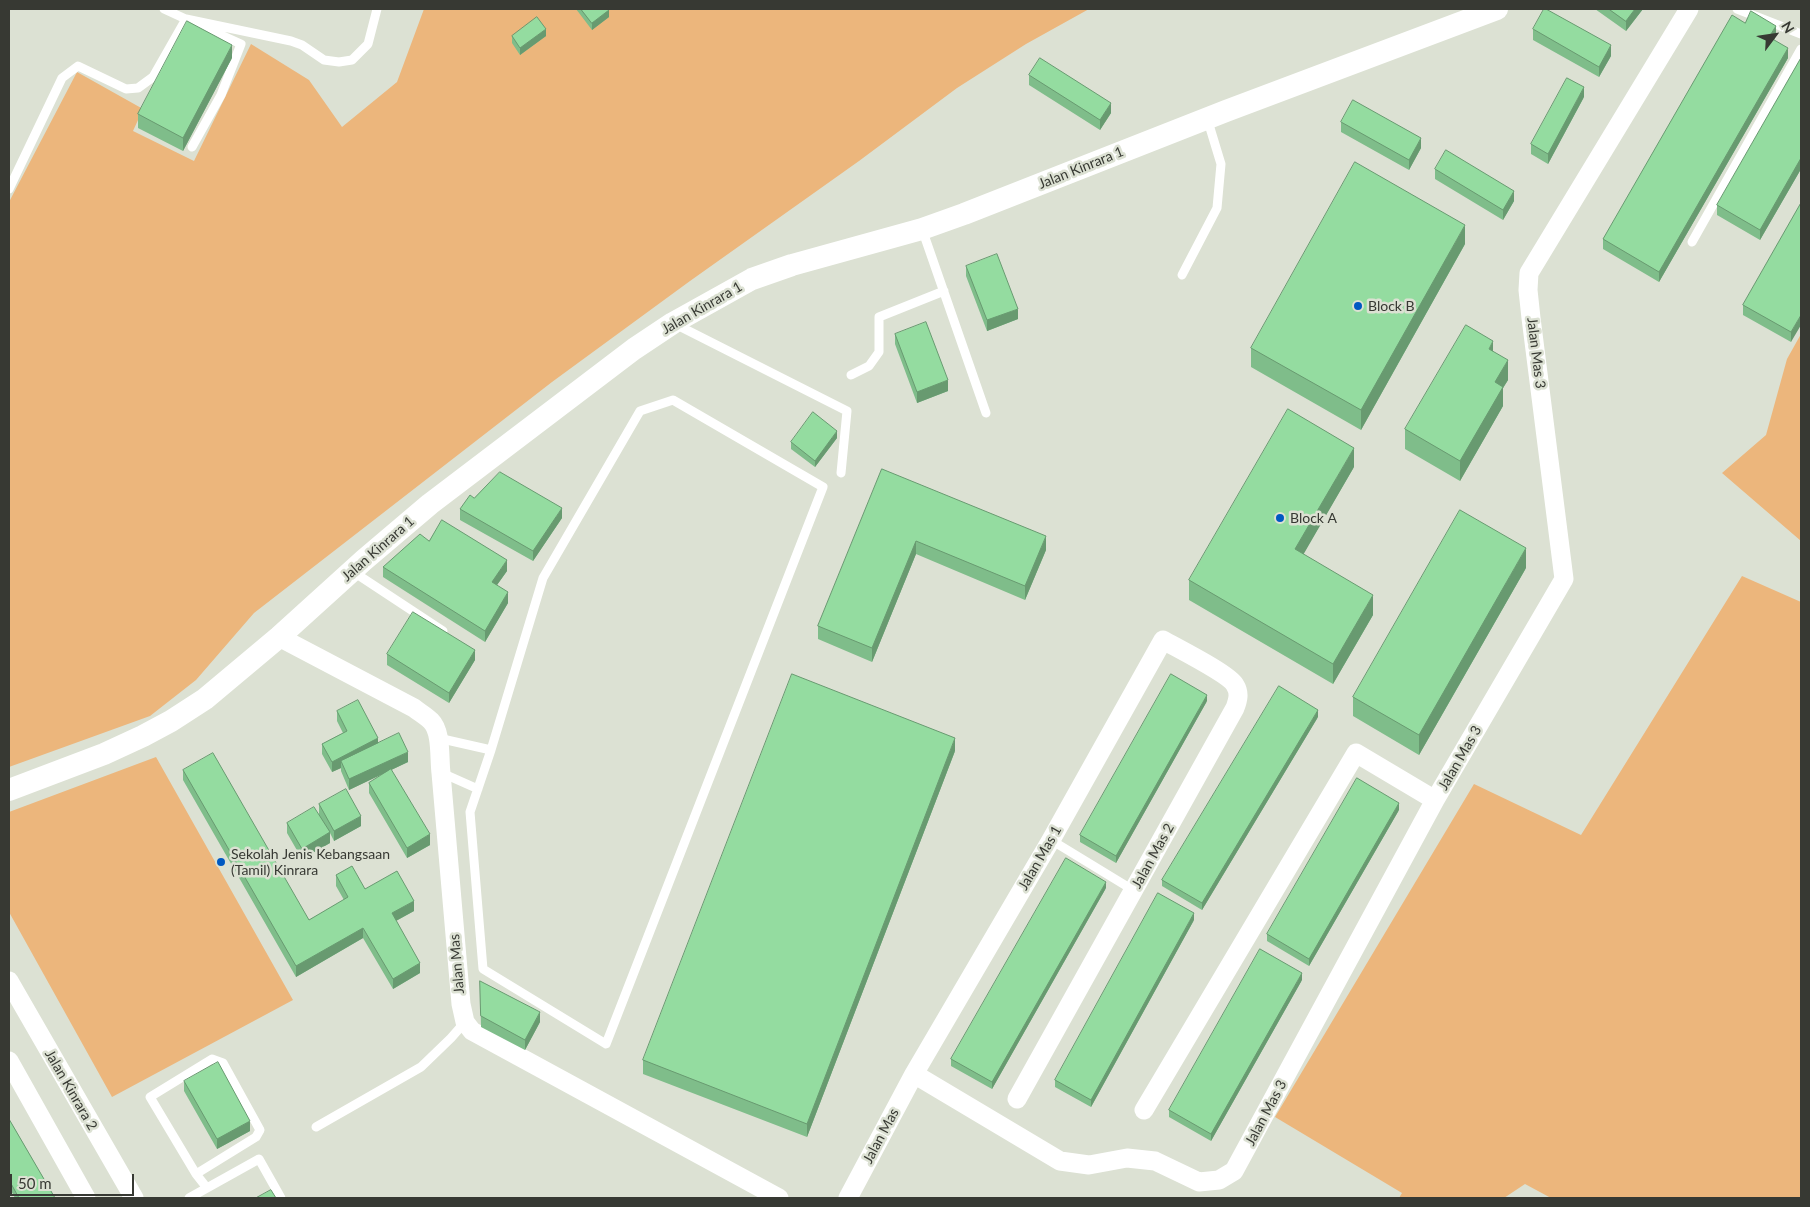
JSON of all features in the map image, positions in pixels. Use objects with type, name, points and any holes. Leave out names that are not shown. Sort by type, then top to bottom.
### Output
[{"type":"street","name":"Jalan Kinrara 1","points":[[9,790],[104,754],[171,721],[205,699],[455,484],[634,349],[673,323],[752,279],[792,265],[922,229],[964,214],[1207,118],[1497,9]]},
{"type":"street","name":"Jalan Mas 3","points":[[914,1074],[1060,1161],[1089,1165],[1127,1158],[1155,1161],[1198,1182],[1219,1180],[1234,1171],[1435,800],[1564,580],[1531,318],[1528,290],[1529,273],[1689,9]]},
{"type":"street","name":"Jalan Mas","points":[[279,637],[414,708],[431,721],[438,738],[460,1004],[465,1022]]},
{"type":"street","name":"Jalan Mas 1","points":[[914,1074],[1051,840],[1163,640]]},
{"type":"street","name":"Jalan Mas 2","points":[[1016,1099],[1238,700],[1235,685],[1230,679],[1163,640]]},
{"type":"street","points":[[1144,1110],[1356,753],[1435,800]]},
{"type":"street","name":"Jalan Kinrara 2","points":[[9,981],[134,1198]]},
{"type":"street","points":[[465,1022],[472,1031],[480,1036],[778,1198]]},
{"type":"street","points":[[9,1063],[86,1198]]},
{"type":"street","name":"Jalan Mas","points":[[848,1198],[914,1074]]},
{"type":"lane","points":[[164,9],[241,44],[221,95],[192,146]]},
{"type":"lane","points":[[186,19],[302,45],[324,60],[339,62],[352,60],[368,44],[377,9]]},
{"type":"lane","points":[[1737,9],[1801,34]]},
{"type":"lane","points":[[9,189],[62,78],[78,66],[126,89],[138,88],[153,77],[186,19]]},
{"type":"lane","points":[[1692,242],[1801,49]]},
{"type":"lane","points":[[1182,274],[1217,208],[1221,164],[1207,118]]},
{"type":"lane","points":[[922,229],[986,413]]},
{"type":"lane","points":[[851,375],[869,366],[879,352],[879,317],[944,291]]},
{"type":"lane","points":[[673,323],[847,411],[841,473]]},
{"type":"lane","points":[[673,400],[823,487],[606,1044],[483,969],[470,812],[491,750],[543,578],[640,411],[673,400]]},
{"type":"lane","points":[[352,571],[453,637]]},
{"type":"lane","points":[[438,738],[491,750]]},
{"type":"lane","points":[[441,773],[478,789]]},
{"type":"lane","points":[[1051,840],[1133,890]]},
{"type":"lane","points":[[316,1126],[421,1067],[465,1022]]},
{"type":"lane","points":[[196,1174],[256,1137],[260,1130],[223,1063],[212,1059],[150,1097],[196,1174],[208,1188]]},
{"type":"lane","points":[[189,1198],[259,1159],[281,1198]]},
{"type":"shaded area","points":[[424,9],[1089,9],[1026,44],[957,88],[859,161],[552,382],[254,613],[196,680],[150,716],[9,767],[9,202],[77,72],[143,109],[133,131],[194,161],[251,44],[309,80],[342,127],[397,82]]},
{"type":"shaded area","points":[[1801,334],[1801,541],[1722,473],[1766,435],[1787,359]]},
{"type":"shaded area","points":[[1742,576],[1801,602],[1801,1198],[1551,1198],[1525,1184],[1504,1198],[1399,1198],[1402,1193],[1275,1117],[1474,784],[1581,835]]},
{"type":"shaded area","points":[[156,757],[293,1000],[112,1097],[9,912],[9,812]]},
{"type":"building","points":[[581,9],[608,9],[609,10],[592,23]]},
{"type":"building","points":[[1544,9],[1611,45],[1599,67],[1533,29]]},
{"type":"building","points":[[1609,9],[1635,9],[1626,21]]},
{"type":"building","points":[[1751,11],[1776,26],[1769,37],[1788,48],[1659,272],[1603,239],[1732,15],[1745,23]]},
{"type":"building","points":[[537,17],[546,29],[520,48],[512,36]]},
{"type":"building","points":[[187,21],[232,45],[183,138],[138,114]]},
{"type":"building","points":[[1040,58],[1111,103],[1100,120],[1029,75]]},
{"type":"building","points":[[1801,58],[1801,158],[1760,230],[1717,205]]},
{"type":"building","points":[[1567,78],[1584,87],[1548,154],[1531,144]]},
{"type":"building","points":[[1353,100],[1421,138],[1409,160],[1341,122]]},
{"type":"building","points":[[1446,150],[1514,191],[1503,210],[1435,169]]},
{"type":"building","name":"Block B","points":[[1355,162],[1465,225],[1361,410],[1251,348]]},
{"type":"building","points":[[1801,203],[1801,315],[1791,332],[1743,305]]},
{"type":"building","points":[[997,254],[1018,309],[987,320],[966,266]]},
{"type":"building","points":[[926,322],[948,380],[917,392],[895,334]]},
{"type":"building","points":[[1466,325],[1493,341],[1489,349],[1508,360],[1495,382],[1503,387],[1460,461],[1405,429]]},
{"type":"building","name":"Block A","points":[[1288,409],[1354,448],[1295,549],[1373,595],[1333,664],[1189,580]]},
{"type":"building","points":[[813,412],[837,431],[815,461],[791,442]]},
{"type":"building","points":[[882,469],[1046,536],[1025,586],[916,541],[872,648],[818,626]]},
{"type":"building","points":[[500,472],[562,508],[533,551],[460,509],[470,495],[474,498]]},
{"type":"building","points":[[1460,510],[1526,548],[1419,735],[1353,697]]},
{"type":"building","points":[[442,520],[507,560],[492,582],[508,592],[485,631],[383,567],[420,534],[429,541]]},
{"type":"building","points":[[413,612],[475,650],[449,693],[387,654]]},
{"type":"building","points":[[792,674],[955,738],[807,1124],[643,1060]]},
{"type":"building","points":[[1171,674],[1207,695],[1116,856],[1080,835]]},
{"type":"building","points":[[1279,686],[1318,710],[1202,903],[1162,880]]},
{"type":"building","points":[[358,700],[378,738],[332,762],[322,744],[347,731],[337,711]]},
{"type":"building","points":[[399,733],[408,752],[349,779],[341,761]]},
{"type":"building","points":[[213,753],[309,920],[348,897],[336,875],[352,866],[365,889],[397,871],[414,901],[392,913],[420,963],[393,979],[363,928],[296,966],[183,770]]},
{"type":"building","points":[[391,769],[430,834],[407,848],[369,783]]},
{"type":"building","points":[[1357,778],[1399,803],[1309,959],[1267,934]]},
{"type":"building","points":[[346,789],[361,816],[334,831],[319,804]]},
{"type":"building","points":[[314,807],[330,832],[302,849],[287,823]]},
{"type":"building","points":[[1066,858],[1106,882],[992,1082],[951,1059]]},
{"type":"building","points":[[1158,893],[1194,913],[1091,1100],[1055,1080]]},
{"type":"building","points":[[1260,949],[1302,973],[1211,1134],[1169,1110]]},
{"type":"building","points":[[480,981],[540,1012],[525,1040],[481,1016]]},
{"type":"building","points":[[218,1062],[250,1121],[217,1139],[184,1081]]},
{"type":"building","points":[[9,1119],[55,1198],[19,1198],[9,1180]]},
{"type":"building","points":[[271,1190],[276,1198],[256,1198]]},
{"type":"place","name":"Block B","points":[[1358,306]]},
{"type":"place","name":"Block A","points":[[1280,518]]},
{"type":"place","name":"Sekolah Jenis Kebangsaan (Tamil) Kinrara","points":[[221,862]]}]
